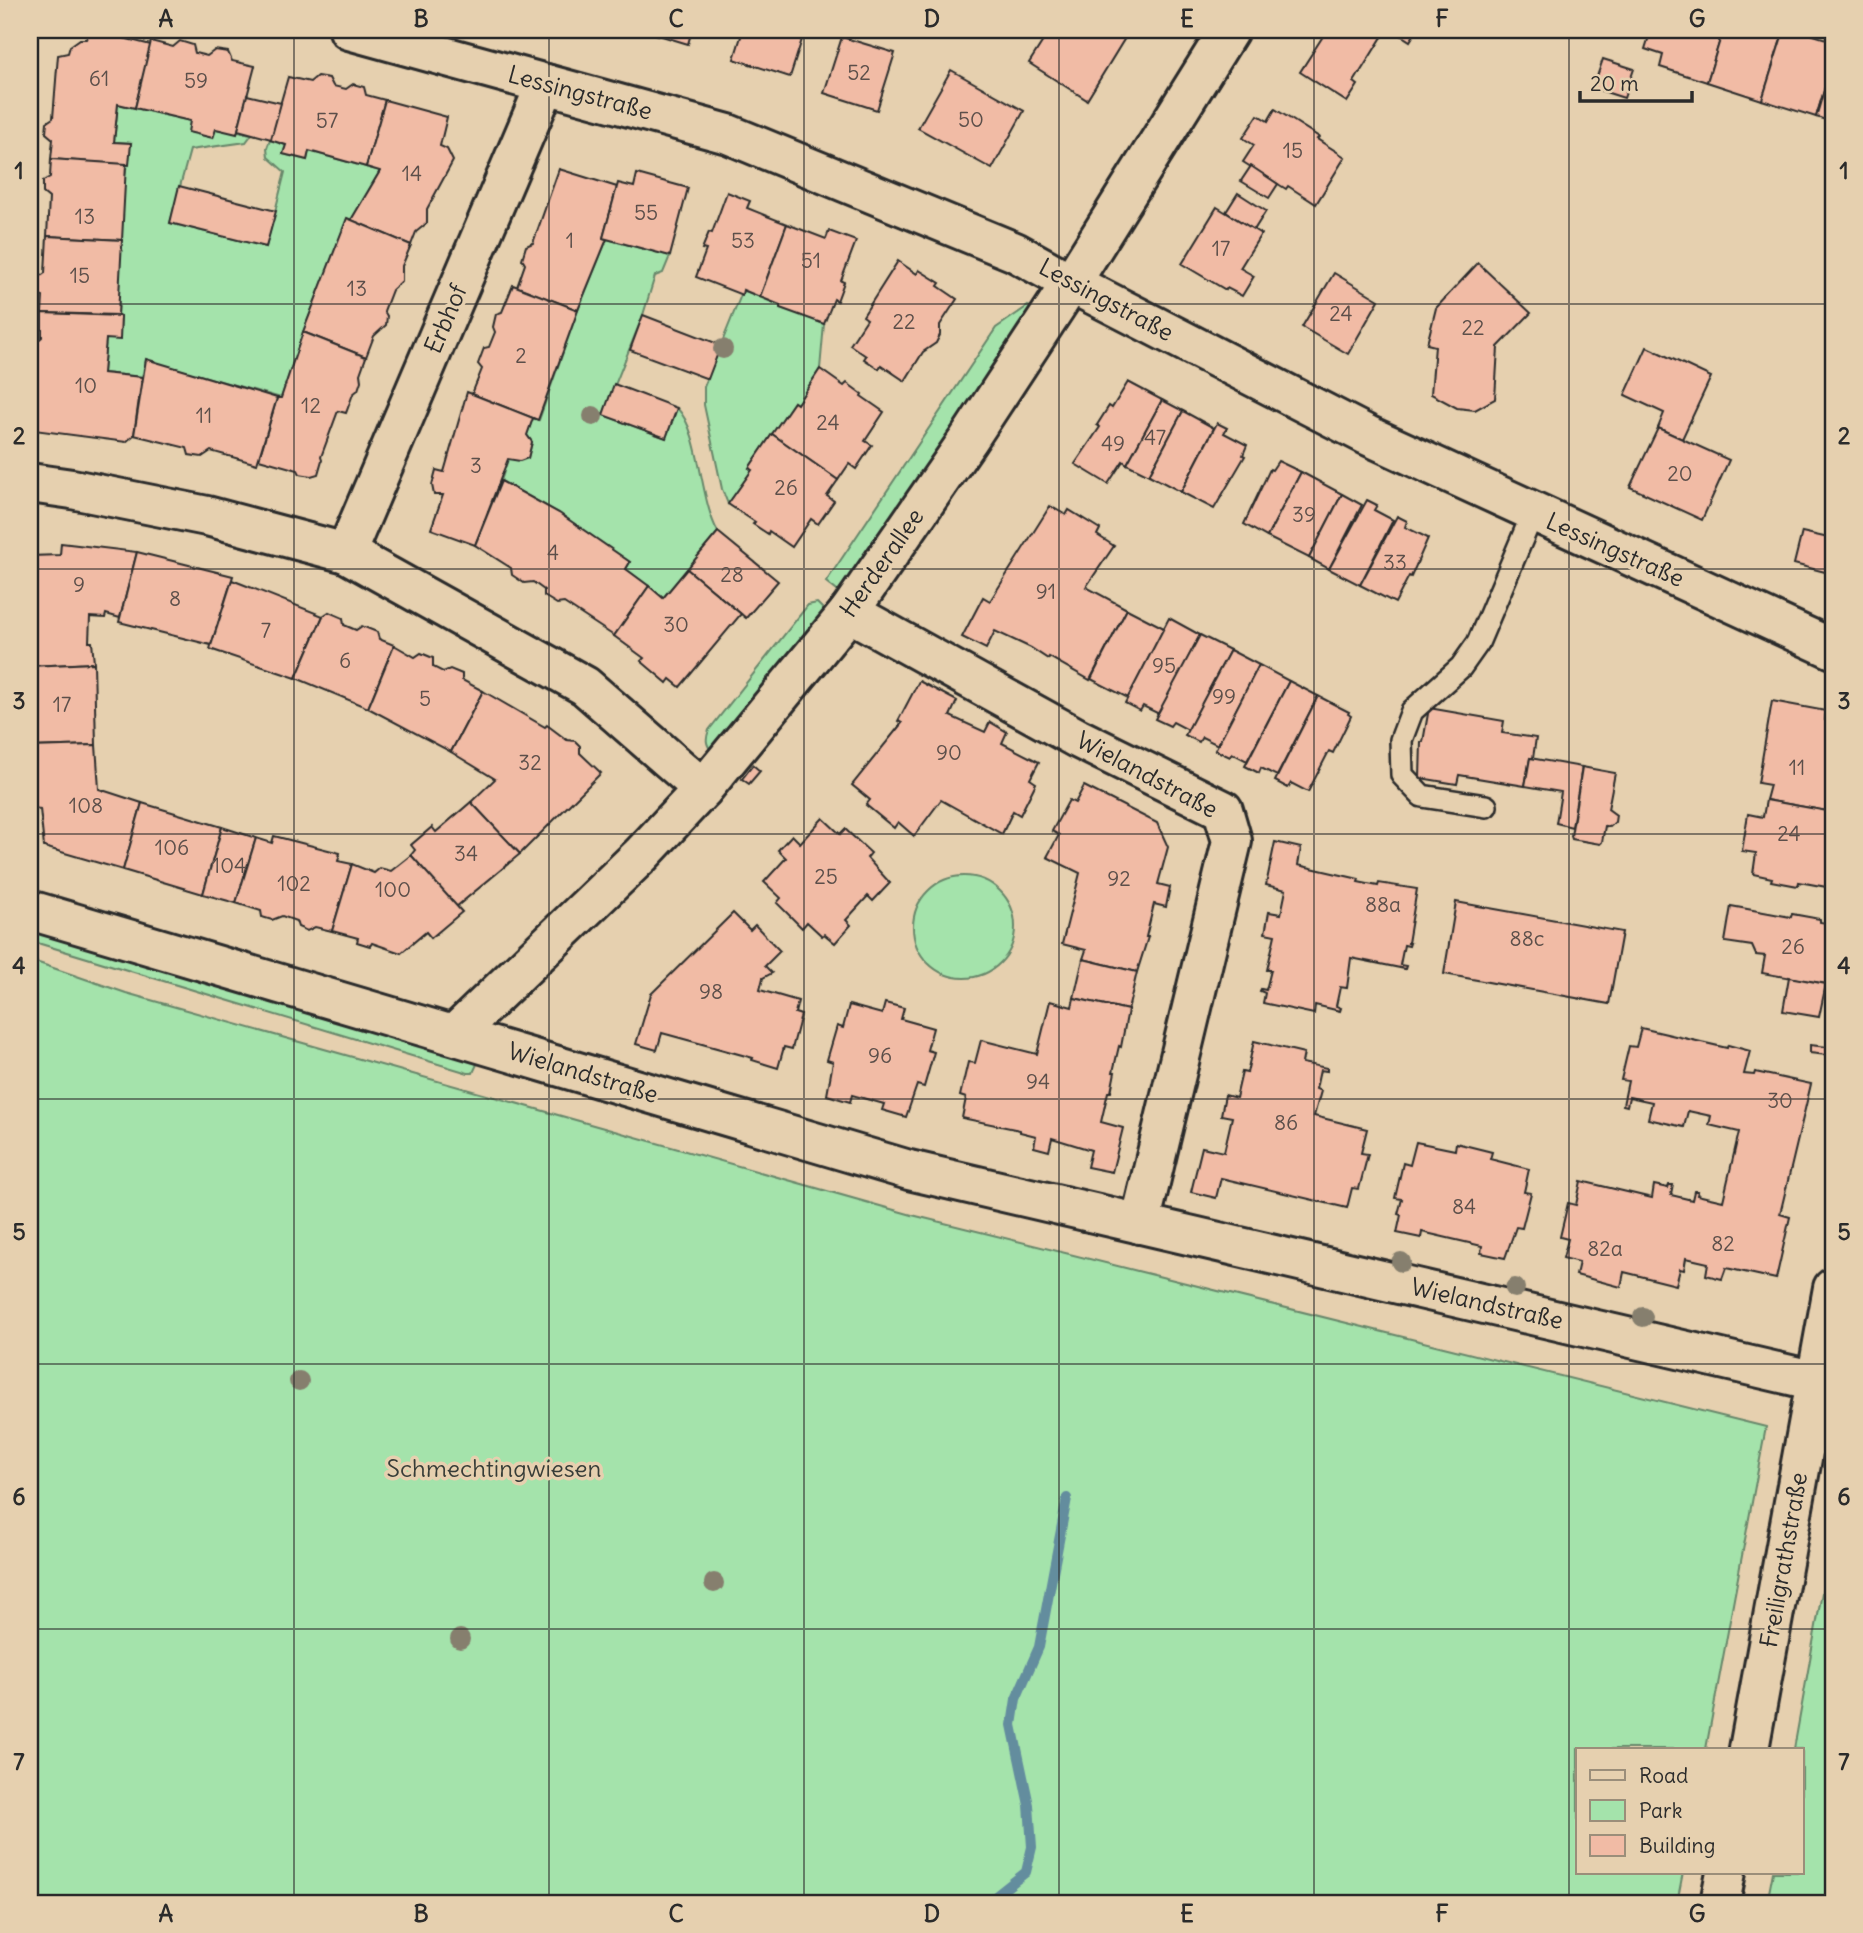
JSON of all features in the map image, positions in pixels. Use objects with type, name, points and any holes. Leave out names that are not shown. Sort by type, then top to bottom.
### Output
[{"type":"street","name":"Lessingstraße","points":[[349,30],[414,38],[546,84],[728,134],[1015,251],[1071,283],[1367,435],[1833,649]]},
{"type":"street","name":"Herderallee","points":[[455,1034],[641,855],[703,789],[849,612],[968,440],[1071,283],[1229,30]]},
{"type":"street","name":"Erbhof","points":[[346,553],[546,84]]},
{"type":"street","points":[[30,483],[64,487],[207,516],[346,553],[586,686],[703,789]]},
{"type":"street","name":"Wielandstraße","points":[[849,612],[1077,738],[1223,810],[1232,841],[1140,1224]]},
{"type":"street","name":"Wielandstraße","points":[[30,910],[909,1170],[1825,1383]]},
{"type":"street","name":"Freiligrathstraße","points":[[1749,1748],[1825,1383],[1833,1288]]},
{"type":"street","points":[[1720,1903],[1726,1874]]},
{"type":"lane","points":[[1486,806],[1422,796],[1402,775],[1401,740],[1412,711],[1461,667],[1478,643],[1533,513]]},
{"type":"green space","points":[[118,104],[190,121],[213,137],[216,129],[252,134],[246,142],[190,150],[170,223],[266,247],[285,172],[268,157],[270,140],[286,145],[283,154],[307,160],[309,151],[380,171],[351,220],[347,219],[303,332],[281,398],[146,360],[142,377],[103,373],[106,339],[119,339],[122,207],[131,143],[114,142]]},
{"type":"green space","points":[[607,239],[670,256],[663,273],[655,276],[643,315],[603,415],[666,438],[677,408],[691,433],[707,502],[718,532],[663,598],[626,569],[630,562],[559,513],[501,481],[508,459],[528,458],[532,442],[527,435],[533,418],[539,420],[578,310]]},
{"type":"green space","points":[[743,290],[824,324],[820,369],[749,468],[752,470],[728,504],[722,489],[704,405],[704,387]]},
{"type":"green space","points":[[1028,306],[1032,308],[841,594],[826,582],[996,328]]},
{"type":"green space","points":[[817,603],[826,612],[712,751],[707,741],[709,730],[808,605]]},
{"type":"green space","points":[[964,876],[983,880],[1000,891],[1011,908],[1015,927],[1011,946],[1000,963],[983,974],[964,978],[945,974],[928,963],[917,946],[913,927],[917,908],[928,891],[945,880]]},
{"type":"green space","points":[[35,930],[478,1062],[473,1073],[468,1073],[31,941]]},
{"type":"green space","name":"Schmechtingwiesen","points":[[30,960],[126,993],[912,1215],[1766,1427],[1706,1748],[1576,1748],[1576,1874],[1683,1874],[1677,1903],[30,1903]]},
{"type":"green space","points":[[1833,1531],[1833,1903],[1767,1903],[1773,1874],[1804,1874],[1804,1748],[1794,1748]]},
{"type":"building","points":[[91,30],[151,45],[135,108],[118,104],[114,142],[131,143],[129,165],[51,159],[53,139],[46,133],[47,122],[53,118],[58,55],[68,53],[70,46],[80,39],[86,39]]},
{"type":"building","points":[[642,30],[692,30],[688,44]]},
{"type":"building","points":[[743,30],[805,30],[790,77],[734,59]]},
{"type":"building","points":[[1050,30],[1123,30],[1128,33],[1087,100],[1029,63]]},
{"type":"building","points":[[1327,30],[1372,30],[1382,37],[1354,82],[1358,85],[1347,102],[1300,72]]},
{"type":"building","points":[[1372,30],[1387,30],[1382,37]]},
{"type":"building","points":[[1393,30],[1417,30],[1410,41]]},
{"type":"building","points":[[1651,30],[1723,30],[1707,82],[1660,67],[1663,55],[1645,49]]},
{"type":"building","points":[[1723,30],[1784,30],[1762,100],[1707,82]]},
{"type":"building","points":[[1784,30],[1797,30],[1833,41],[1833,61],[1816,117],[1762,100]]},
{"type":"building","points":[[842,37],[895,53],[877,110],[824,93]]},
{"type":"building","points":[[151,41],[173,47],[180,41],[193,45],[195,53],[207,56],[215,50],[228,52],[232,61],[255,66],[237,134],[216,129],[213,138],[188,132],[190,121],[135,108]]},
{"type":"building","points":[[1603,59],[1634,69],[1624,98],[1593,88]]},
{"type":"building","points":[[1833,61],[1833,122],[1816,117]]},
{"type":"building","points":[[951,70],[1024,111],[992,169],[918,128]]},
{"type":"building","points":[[317,76],[329,78],[333,86],[346,89],[353,84],[364,87],[366,95],[385,100],[366,167],[309,151],[307,160],[283,154],[286,145],[270,140],[288,77],[310,82]]},
{"type":"building","points":[[247,95],[281,103],[271,139],[238,130]]},
{"type":"building","points":[[385,100],[447,117],[440,146],[447,149],[453,161],[427,209],[427,223],[416,232],[411,245],[351,220],[380,171],[366,167]]},
{"type":"building","points":[[1275,109],[1345,157],[1316,204],[1243,162],[1254,145],[1243,138],[1258,115],[1268,121]]},
{"type":"building","points":[[51,159],[126,164],[122,240],[47,236],[49,198],[43,193],[43,181],[50,177]]},
{"type":"building","points":[[1251,166],[1278,184],[1269,198],[1241,181]]},
{"type":"building","points":[[559,169],[617,187],[603,238],[607,239],[578,310],[517,287],[525,264],[522,259],[526,246],[533,243]]},
{"type":"building","points":[[637,174],[688,188],[670,256],[603,238],[618,183],[634,187]]},
{"type":"building","points":[[179,186],[276,211],[266,247],[170,223]]},
{"type":"building","points":[[727,192],[750,201],[747,208],[787,224],[760,297],[743,290],[742,295],[696,277],[706,250],[702,249],[709,232],[712,233]]},
{"type":"building","points":[[1238,193],[1266,211],[1254,230],[1226,212]]},
{"type":"building","points":[[1217,207],[1261,234],[1240,268],[1254,276],[1242,296],[1227,288],[1226,290],[1182,264]]},
{"type":"building","points":[[347,218],[411,245],[402,266],[402,281],[392,290],[384,311],[387,316],[386,325],[374,336],[366,357],[303,332]]},
{"type":"building","points":[[787,224],[826,239],[829,231],[856,241],[841,281],[844,282],[837,301],[834,299],[824,324],[780,308],[780,305],[760,297]]},
{"type":"building","points":[[47,236],[122,240],[118,315],[42,313],[43,297],[36,291],[37,279],[45,273]]},
{"type":"building","points":[[898,261],[917,274],[919,270],[940,283],[938,286],[957,299],[940,325],[940,335],[936,343],[923,352],[905,381],[881,365],[879,369],[850,345],[867,319],[863,316]]},
{"type":"building","points":[[1478,263],[1531,313],[1498,347],[1495,399],[1475,410],[1457,408],[1431,394],[1435,346],[1427,344],[1436,308]]},
{"type":"building","points":[[1334,273],[1379,300],[1348,354],[1302,327]]},
{"type":"building","points":[[513,285],[578,310],[538,420],[472,394],[482,369],[478,364],[484,348],[489,347],[495,332],[493,327],[496,314],[502,312]]},
{"type":"building","points":[[42,313],[121,316],[120,340],[106,339],[103,373],[142,377],[134,435],[126,442],[34,430],[36,407],[30,401],[33,345],[42,337]]},
{"type":"building","points":[[643,315],[721,345],[708,379],[630,350]]},
{"type":"building","points":[[303,332],[366,357],[358,390],[353,394],[346,413],[338,411],[321,457],[318,474],[311,476],[259,459],[277,398],[281,398]]},
{"type":"building","points":[[1647,347],[1711,377],[1682,439],[1658,428],[1664,413],[1625,395]]},
{"type":"building","points":[[146,359],[277,398],[257,464],[211,451],[202,457],[189,455],[187,448],[134,435]]},
{"type":"building","points":[[820,369],[844,386],[847,383],[884,412],[865,441],[872,445],[856,469],[849,464],[838,480],[772,434],[794,402],[797,404]]},
{"type":"building","points":[[1128,382],[1162,400],[1127,464],[1123,461],[1108,484],[1075,464],[1100,427],[1097,425],[1109,406],[1112,408]]},
{"type":"building","points":[[614,384],[677,408],[666,438],[603,415]]},
{"type":"building","points":[[467,392],[533,418],[527,435],[532,442],[528,458],[520,461],[508,459],[475,545],[431,529],[443,495],[434,495],[432,485],[436,470],[444,472]]},
{"type":"building","points":[[1162,400],[1183,411],[1149,475],[1127,464]]},
{"type":"building","points":[[1183,411],[1214,428],[1181,492],[1149,475]]},
{"type":"building","points":[[1217,423],[1227,428],[1224,433],[1247,445],[1243,455],[1245,456],[1214,509],[1181,492]]},
{"type":"building","points":[[1658,428],[1729,460],[1702,520],[1630,487]]},
{"type":"building","points":[[772,434],[838,480],[827,496],[834,501],[818,524],[811,519],[792,547],[753,524],[755,522],[728,504],[752,470],[749,468]]},
{"type":"building","points":[[1278,461],[1301,472],[1267,537],[1244,524],[1270,469],[1272,470]]},
{"type":"building","points":[[1301,472],[1342,494],[1309,558],[1267,537]]},
{"type":"building","points":[[501,481],[559,513],[630,562],[626,569],[649,586],[614,636],[564,603],[557,604],[544,596],[544,590],[533,582],[524,583],[512,575],[511,568],[475,545]]},
{"type":"building","points":[[1342,494],[1362,505],[1329,569],[1309,558]]},
{"type":"building","points":[[1367,500],[1377,505],[1374,510],[1393,520],[1360,585],[1329,569]]},
{"type":"building","points":[[1050,506],[1066,515],[1069,510],[1100,529],[1097,535],[1114,546],[1086,587],[1127,609],[1090,680],[995,631],[986,649],[962,637],[983,597],[990,601]]},
{"type":"building","points":[[1397,516],[1407,521],[1405,527],[1428,538],[1411,577],[1409,576],[1395,603],[1360,585]]},
{"type":"building","points":[[718,532],[778,581],[746,618],[687,569]]},
{"type":"building","points":[[1802,532],[1833,539],[1833,578],[1828,577],[1829,573],[1794,564]]},
{"type":"building","points":[[61,543],[137,552],[120,618],[106,614],[105,618],[90,617],[89,642],[92,642],[94,663],[30,666],[30,556],[60,555]]},
{"type":"building","points":[[137,552],[233,576],[211,645],[119,622]]},
{"type":"building","points":[[687,569],[741,614],[680,687],[670,679],[667,683],[641,661],[644,658],[614,636],[649,586],[663,598]]},
{"type":"building","points":[[232,580],[323,616],[296,678],[210,649]]},
{"type":"building","points":[[1127,609],[1164,628],[1128,698],[1091,679]]},
{"type":"building","points":[[329,612],[343,618],[344,625],[356,630],[362,626],[377,632],[379,639],[394,645],[368,708],[296,678],[323,616]]},
{"type":"building","points":[[1169,618],[1200,635],[1159,714],[1143,706],[1140,711],[1125,703]]},
{"type":"building","points":[[1200,635],[1230,650],[1188,730],[1173,722],[1170,726],[1155,719]]},
{"type":"building","points":[[394,645],[415,657],[421,653],[433,658],[433,667],[443,672],[450,669],[462,674],[462,680],[483,691],[451,752],[368,708]]},
{"type":"building","points":[[1230,650],[1259,665],[1218,745],[1202,737],[1199,742],[1185,735]]},
{"type":"building","points":[[94,663],[96,745],[30,747],[30,666]]},
{"type":"building","points":[[1259,665],[1289,681],[1247,761],[1232,753],[1230,757],[1215,750]]},
{"type":"building","points":[[919,681],[957,701],[950,716],[985,732],[990,722],[1007,732],[1002,743],[1039,762],[1030,779],[1036,783],[1020,815],[1013,811],[1002,834],[941,800],[914,836],[898,822],[894,828],[866,805],[870,800],[852,785],[902,723],[898,721]]},
{"type":"building","points":[[1289,681],[1318,696],[1277,776],[1261,768],[1259,773],[1245,766]]},
{"type":"building","points":[[483,691],[545,727],[547,725],[567,740],[575,741],[580,746],[580,753],[601,773],[520,854],[471,802],[495,779],[451,752]]},
{"type":"building","points":[[1318,696],[1349,712],[1351,716],[1333,753],[1329,751],[1308,792],[1291,783],[1288,788],[1275,781]]},
{"type":"building","points":[[1772,701],[1826,711],[1825,720],[1833,722],[1833,812],[1766,800],[1770,785],[1758,783]]},
{"type":"building","points":[[1429,708],[1504,721],[1502,733],[1536,738],[1525,786],[1459,775],[1457,784],[1420,778],[1421,742]]},
{"type":"building","points":[[96,745],[99,789],[142,803],[123,870],[44,847],[40,809],[32,808],[30,747]]},
{"type":"building","points":[[1530,758],[1582,767],[1572,827],[1556,823],[1561,792],[1525,786]]},
{"type":"building","points":[[753,765],[760,771],[749,784],[742,779]]},
{"type":"building","points":[[1582,767],[1615,773],[1608,809],[1616,815],[1615,822],[1610,827],[1605,826],[1600,844],[1572,839],[1571,836]]},
{"type":"building","points":[[1084,786],[1157,823],[1168,847],[1158,884],[1170,887],[1166,907],[1154,904],[1148,937],[1137,972],[1083,959],[1086,950],[1062,944],[1080,873],[1047,857],[1059,835],[1052,831],[1069,800],[1075,803]]},
{"type":"building","points":[[1766,800],[1833,812],[1832,888],[1799,882],[1798,886],[1771,881],[1772,878],[1753,874],[1756,853],[1742,851],[1748,814],[1763,817]]},
{"type":"building","points":[[471,802],[520,854],[456,907],[411,855],[415,850],[411,845],[432,827],[436,832]]},
{"type":"building","points":[[142,803],[222,827],[203,894],[123,870]]},
{"type":"building","points":[[823,818],[840,834],[845,829],[871,853],[867,858],[890,883],[873,901],[868,896],[846,920],[851,925],[835,943],[824,934],[822,936],[807,922],[802,928],[777,903],[781,898],[764,882],[786,858],[778,850],[792,835],[800,843]]},
{"type":"building","points":[[222,827],[256,838],[236,903],[203,894]]},
{"type":"building","points":[[274,836],[340,853],[338,861],[352,864],[332,931],[315,927],[307,931],[298,927],[296,921],[282,916],[272,920],[262,917],[261,911],[236,903],[256,838],[272,843]]},
{"type":"building","points":[[1275,842],[1301,848],[1298,865],[1359,879],[1358,882],[1417,889],[1410,943],[1409,946],[1404,945],[1400,965],[1406,966],[1405,969],[1351,958],[1347,988],[1340,987],[1336,1006],[1341,1008],[1340,1011],[1315,1005],[1314,1014],[1263,1003],[1265,993],[1260,991],[1266,990],[1271,970],[1267,970],[1275,935],[1265,933],[1269,912],[1281,914],[1286,890],[1266,885]]},
{"type":"building","points":[[411,855],[462,912],[431,938],[426,932],[401,953],[372,943],[370,946],[357,942],[358,938],[332,931],[352,864],[374,873],[380,868],[391,871]]},
{"type":"building","points":[[1456,902],[1622,932],[1609,1004],[1444,974]]},
{"type":"building","points":[[1731,906],[1791,917],[1792,914],[1833,924],[1833,985],[1762,973],[1765,956],[1756,955],[1752,946],[1725,942]]},
{"type":"building","points":[[733,913],[750,930],[755,925],[780,951],[765,966],[772,973],[763,978],[760,990],[798,1001],[795,1013],[801,1015],[792,1049],[784,1047],[778,1068],[752,1060],[753,1058],[662,1033],[657,1050],[636,1044],[651,994]]},
{"type":"building","points":[[1083,959],[1137,972],[1128,1010],[1074,998]]},
{"type":"building","points":[[1789,977],[1826,984],[1819,1017],[1783,1011]]},
{"type":"building","points":[[1074,998],[1128,1010],[1113,1072],[1111,1092],[1108,1092],[1101,1122],[1123,1128],[1112,1172],[1087,1167],[1091,1150],[1052,1138],[1049,1151],[1034,1147],[1036,1136],[962,1118],[966,1098],[960,1096],[968,1062],[975,1063],[981,1040],[1037,1054],[1050,1001],[1072,1007]]},
{"type":"building","points":[[885,1003],[904,1008],[901,1019],[933,1028],[927,1050],[934,1052],[924,1087],[917,1085],[906,1117],[882,1110],[884,1104],[852,1095],[850,1102],[827,1095],[833,1062],[827,1060],[837,1026],[843,1028],[849,1005],[882,1014]]},
{"type":"building","points":[[1641,1028],[1750,1051],[1744,1074],[1754,1075],[1755,1072],[1811,1084],[1780,1214],[1790,1217],[1776,1279],[1726,1268],[1722,1279],[1706,1275],[1708,1263],[1686,1258],[1684,1270],[1680,1269],[1676,1285],[1624,1272],[1621,1287],[1576,1275],[1579,1262],[1563,1258],[1568,1239],[1560,1237],[1568,1203],[1576,1205],[1581,1181],[1652,1198],[1654,1185],[1668,1188],[1673,1185],[1671,1195],[1692,1200],[1694,1191],[1698,1191],[1697,1195],[1723,1201],[1739,1132],[1709,1125],[1711,1116],[1688,1111],[1684,1127],[1648,1119],[1652,1102],[1629,1097],[1627,1106],[1623,1105],[1628,1081],[1621,1080],[1629,1046],[1636,1047]]},
{"type":"building","points":[[1254,1041],[1304,1053],[1302,1063],[1327,1068],[1327,1071],[1320,1070],[1316,1089],[1321,1091],[1314,1116],[1367,1129],[1361,1153],[1368,1154],[1359,1189],[1352,1188],[1347,1208],[1221,1178],[1216,1198],[1191,1192],[1202,1147],[1224,1152],[1232,1117],[1221,1115],[1225,1095],[1236,1098],[1242,1072],[1247,1073]]},
{"type":"building","points":[[1810,1045],[1827,1047],[1826,1055],[1810,1053]]},
{"type":"building","points":[[1416,1142],[1455,1150],[1456,1143],[1492,1152],[1490,1159],[1529,1169],[1524,1192],[1531,1193],[1522,1228],[1516,1227],[1505,1258],[1481,1253],[1482,1246],[1422,1232],[1421,1238],[1397,1233],[1402,1199],[1395,1198],[1403,1163],[1410,1165]]},
{"type":"waterway","points":[[987,1903],[1026,1872],[1032,1847],[1029,1805],[1012,1725],[1016,1699],[1039,1647],[1067,1498]]}]
